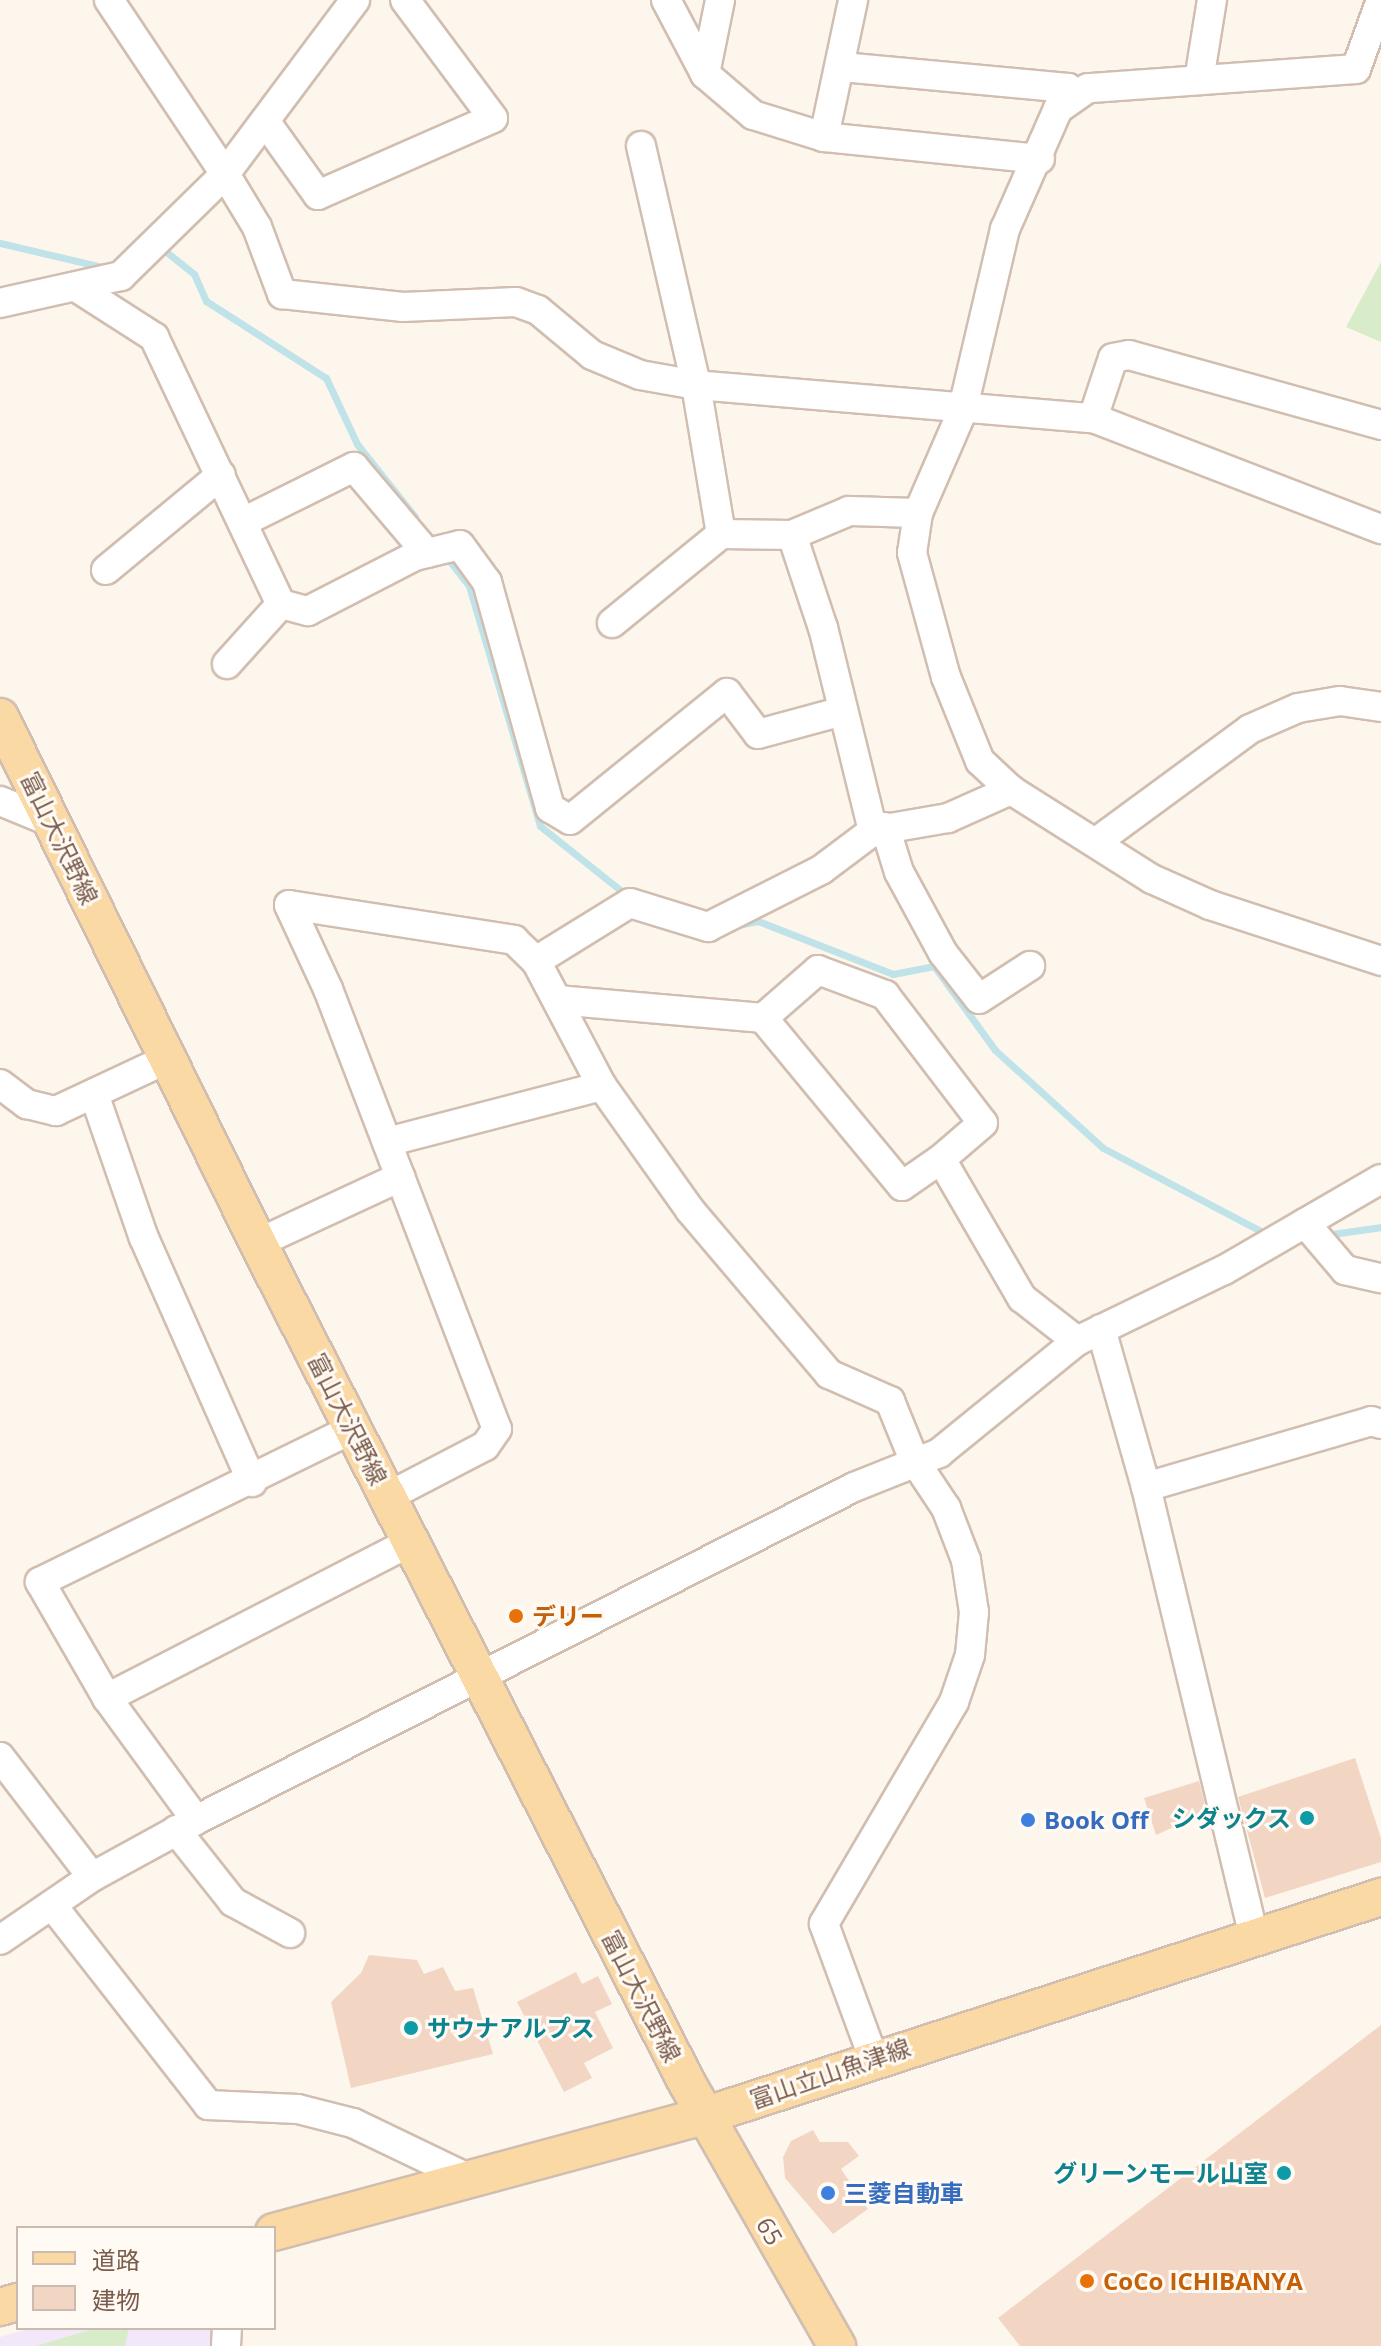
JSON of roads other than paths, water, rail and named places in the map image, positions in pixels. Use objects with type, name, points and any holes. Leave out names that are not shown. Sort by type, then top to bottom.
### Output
[{"type":"main road","name":"富山大沢野線","points":[[0,717],[258,1243],[704,2116]]},
{"type":"main road","name":"富山立山魚津線","points":[[276,2231],[704,2116],[873,2057],[1381,1897]]},
{"type":"main road","name":"65","points":[[704,2116],[837,2346]]},
{"type":"street","points":[[109,0],[257,227],[282,294],[403,307],[516,302],[538,310],[592,355],[640,375],[696,385],[863,395],[962,412],[1061,411],[1093,418],[1381,529]]},
{"type":"street","points":[[0,303],[121,276],[225,174],[355,0]]},
{"type":"street","points":[[265,121],[318,195],[493,118],[405,0]]},
{"type":"street","points":[[666,0],[705,74],[753,115],[824,137],[1040,159]]},
{"type":"street","points":[[705,74],[720,0]]},
{"type":"street","points":[[824,137],[842,67],[853,0]]},
{"type":"street","points":[[1199,80],[1212,0]]},
{"type":"street","points":[[1381,0],[1356,69],[1088,88],[1058,109],[1040,159],[1005,229],[962,412],[918,513],[912,553],[946,677],[980,761],[1011,790],[1099,840],[1152,879],[1210,905],[1381,961]]},
{"type":"street","points":[[842,67],[1068,88],[1075,97]]},
{"type":"street","points":[[641,146],[696,385],[721,534]]},
{"type":"street","points":[[76,287],[154,337],[281,604]]},
{"type":"street","points":[[1093,418],[1113,358],[1129,355],[1381,425]]},
{"type":"street","points":[[243,522],[354,467],[427,553]]},
{"type":"street","points":[[106,570],[221,475]]},
{"type":"street","points":[[612,623],[721,534],[792,535],[849,511],[918,513]]},
{"type":"street","points":[[792,535],[879,829],[943,953],[979,999],[1030,966]]},
{"type":"street","points":[[281,604],[308,611],[427,553],[460,545],[487,582],[550,808],[570,820],[727,693],[758,734],[843,711]]},
{"type":"street","points":[[227,664],[281,604]]},
{"type":"street","points":[[1099,840],[1250,729],[1312,706],[1340,701],[1381,707]]},
{"type":"street","points":[[536,961],[630,903],[708,927],[821,870],[879,829],[948,818],[1011,790]]},
{"type":"street","points":[[0,801],[54,823]]},
{"type":"street","points":[[387,1497],[485,1446],[497,1429],[387,1142],[289,905],[514,940],[536,961],[602,1086],[690,1210],[829,1374],[890,1401],[914,1460],[946,1508],[966,1560],[974,1612],[970,1655],[954,1702],[824,1924],[873,2057]]},
{"type":"street","points":[[557,1000],[763,1018],[902,1186],[941,1159],[983,1123],[885,995],[818,970],[763,1018]]},
{"type":"street","points":[[0,1084],[27,1104],[56,1111],[169,1058]]},
{"type":"street","points":[[387,1142],[602,1086]]},
{"type":"street","points":[[94,1094],[144,1238],[252,1482]]},
{"type":"street","points":[[941,1159],[1022,1298],[1089,1335],[1146,1487],[1254,1936]]},
{"type":"street","points":[[258,1243],[400,1177]]},
{"type":"street","points":[[0,1940],[92,1877],[186,1825],[478,1675],[914,1460],[939,1453],[1089,1335],[1305,1223],[1381,1179]]},
{"type":"street","points":[[1305,1223],[1345,1270],[1381,1278]]},
{"type":"street","points":[[1146,1487],[1371,1421],[1381,1424]]},
{"type":"street","points":[[290,1933],[233,1902],[107,1698],[40,1582],[252,1482],[354,1428]]},
{"type":"street","points":[[107,1698],[411,1542]]},
{"type":"street","points":[[0,1757],[92,1877]]},
{"type":"street","points":[[52,1905],[208,2105],[298,2109],[353,2123],[472,2180]]},
{"type":"waterway","points":[[0,243],[107,268]]},
{"type":"waterway","points":[[159,246],[194,274],[206,301],[326,378],[357,444],[415,517]]},
{"type":"waterway","points":[[445,555],[469,586],[540,826],[629,897]]},
{"type":"waterway","points":[[738,925],[758,921],[893,974],[934,966],[995,1050],[1103,1148],[1268,1235]]},
{"type":"waterway","points":[[1325,1235],[1381,1227]]},
{"type":"place","name":"デリー","points":[[516,1616]]},
{"type":"place","name":"シダックス","points":[[1307,1818]]},
{"type":"place","name":"Book Off","points":[[1028,1820]]},
{"type":"place","name":"サウナアルプス","points":[[411,2028]]},
{"type":"place","name":"グリーンモール山室","points":[[1284,2173]]},
{"type":"place","name":"三菱自動車","points":[[828,2193]]},
{"type":"place","name":"CoCo ICHIBANYA","points":[[1087,2281]]}]
